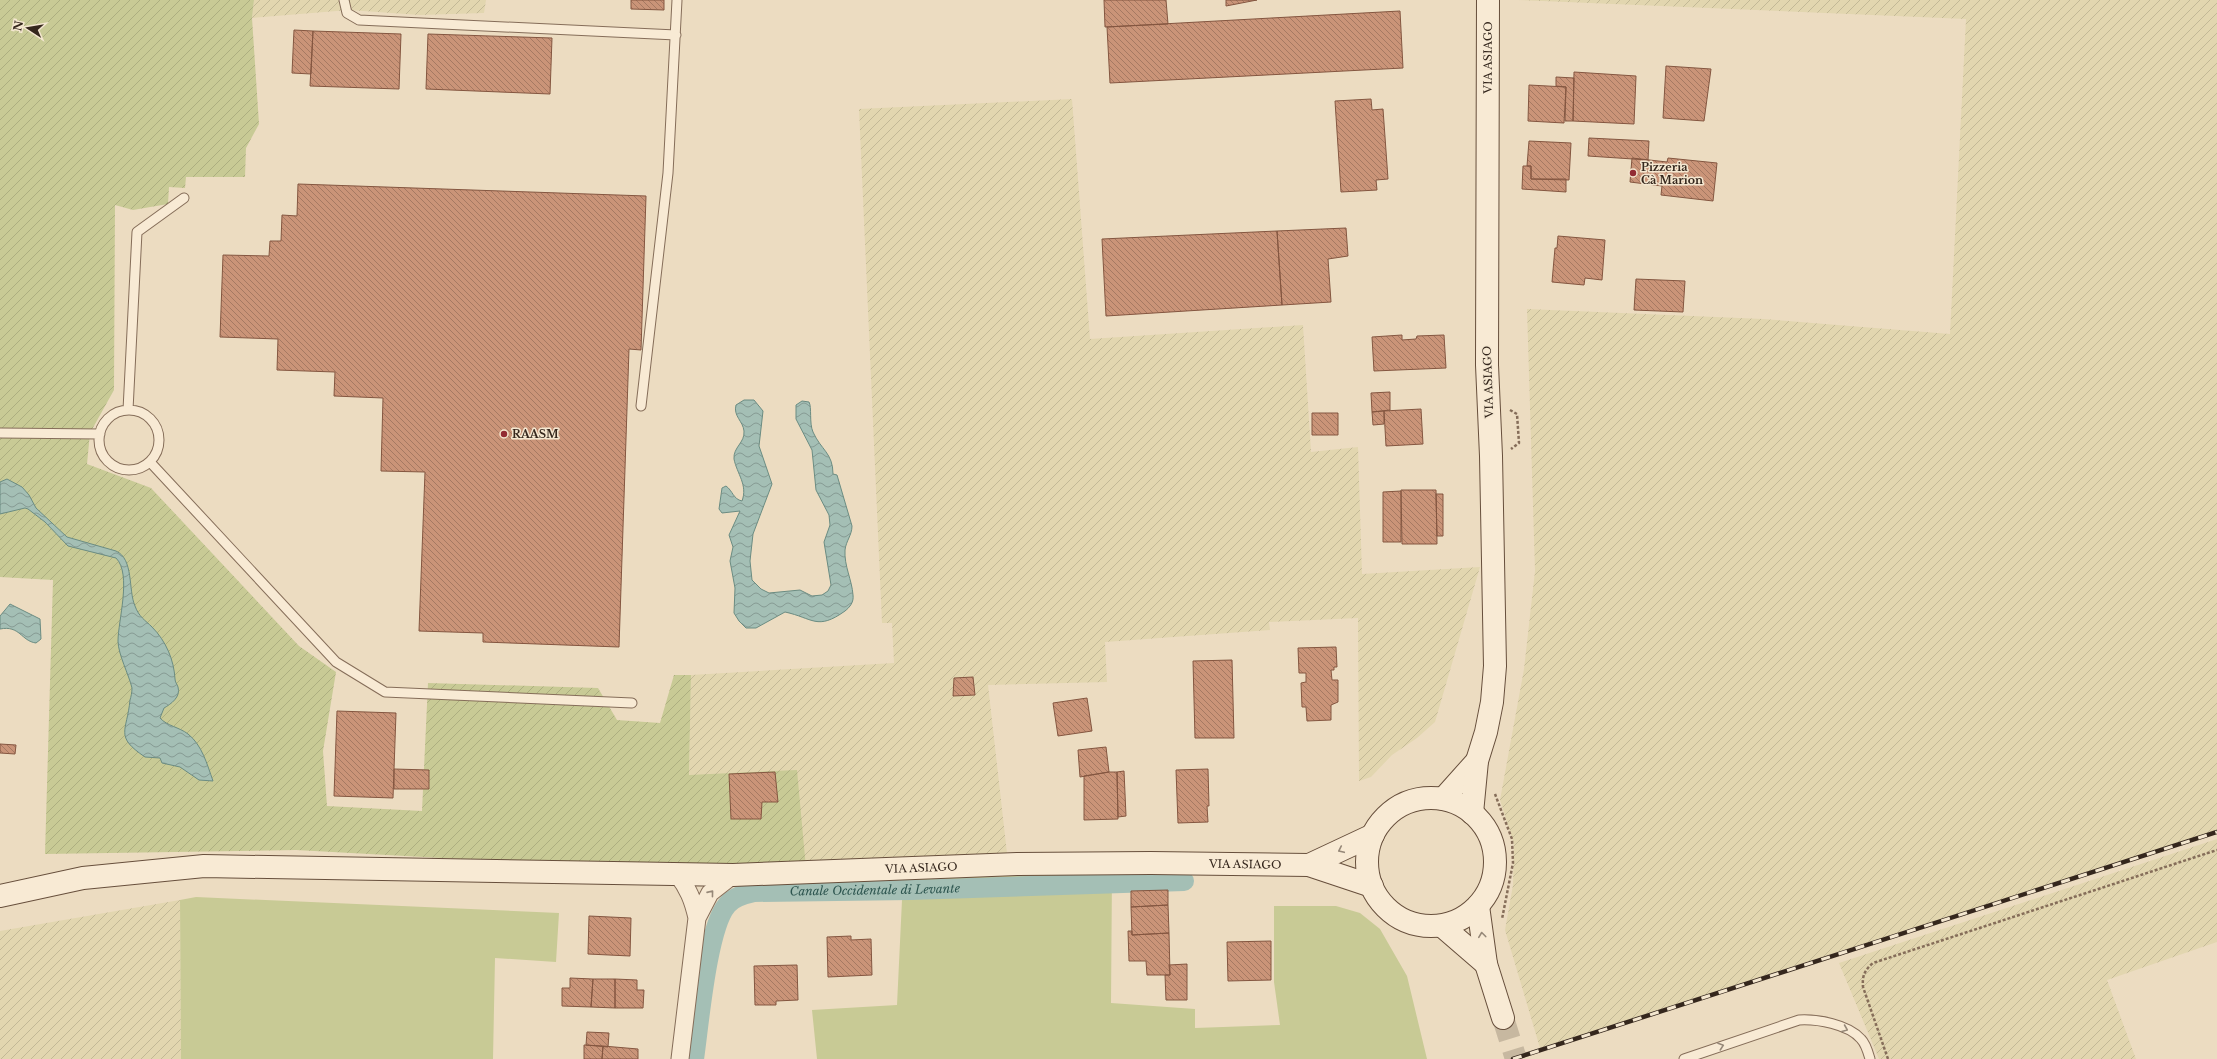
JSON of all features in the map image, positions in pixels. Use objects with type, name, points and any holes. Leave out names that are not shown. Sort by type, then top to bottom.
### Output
[{"type":"main road","name":"VIA ASIAGO","points":[[1472,813],[1477,761],[1486,732],[1492,702],[1495,666],[1491,456],[1487,365],[1488,0]]},
{"type":"main road","name":"VIA ASIAGO","points":[[1443,799],[1477,761]]},
{"type":"main road","name":"VIA ASIAGO","points":[[1422,799],[1443,799],[1458,804],[1472,813],[1486,828],[1494,848],[1495,868],[1492,882],[1490,889],[1478,906],[1455,922],[1442,926],[1420,926],[1400,918],[1383,905],[1372,886],[1367,869],[1373,835],[1385,818],[1402,805],[1422,799]]},
{"type":"main road","name":"VIA ASIAGO","points":[[1309,865],[1373,835]]},
{"type":"main road","name":"VIA ASIAGO","points":[[0,896],[83,878],[204,866],[733,875],[1017,864],[1151,863],[1309,865],[1372,886]]},
{"type":"main road","points":[[1478,906],[1486,964],[1503,1018]]},
{"type":"main road","points":[[1442,926],[1486,964]]},
{"type":"street","points":[[677,874],[686,885],[692,898],[697,918]]},
{"type":"street","points":[[680,1059],[697,918],[710,893],[733,875]]},
{"type":"lane","points":[[344,0],[347,13],[359,20],[676,35]]},
{"type":"lane","points":[[641,406],[668,173],[678,0]]},
{"type":"lane","points":[[128,410],[137,232],[184,198]]},
{"type":"lane","points":[[128,410],[139,411],[148,416],[155,424],[159,434],[160,444],[156,454],[150,462],[133,470],[115,467],[102,453],[100,434],[103,425],[109,418],[118,412],[128,410]]},
{"type":"lane","points":[[0,434],[100,434]]},
{"type":"lane","points":[[150,462],[336,662],[385,692],[632,703]]},
{"type":"lane","points":[[1684,1059],[1799,1020],[1814,1019],[1829,1022],[1856,1034],[1862,1040],[1870,1059]]},
{"type":"path","points":[[1496,786],[1499,805],[1505,817],[1512,839],[1513,863],[1501,924]]},
{"type":"path","points":[[1888,1059],[1863,986],[1862,978],[1866,969],[1873,962],[2217,850]]},
{"type":"shaded area","points":[[254,0],[486,0],[484,13],[420,15],[349,10],[252,18]]},
{"type":"shaded area","points":[[1518,0],[2217,0],[2217,830],[1540,1048],[1505,930],[1513,885],[1514,844],[1500,800],[1524,669],[1535,571],[1527,309],[1763,319],[1950,334],[1966,19]]},
{"type":"shaded area","points":[[1072,99],[1090,339],[1303,325],[1311,452],[1358,447],[1362,574],[1480,567],[1435,722],[1417,738],[1392,755],[1371,777],[1359,781],[1358,618],[1269,622],[1270,630],[1105,642],[1107,682],[988,685],[1008,862],[806,868],[711,775],[689,775],[691,675],[894,663],[892,623],[882,623],[859,109]]},
{"type":"shaded area","points":[[2217,839],[2217,942],[2107,980],[2136,1059],[1879,1059],[1839,963]]},
{"type":"shaded area","points":[[180,900],[181,1059],[0,1059],[0,931]]},
{"type":"green space","points":[[0,0],[254,0],[252,18],[259,124],[246,148],[245,177],[186,177],[185,188],[169,187],[168,204],[133,210],[115,205],[114,390],[90,433],[87,464],[151,488],[299,646],[336,672],[323,751],[327,806],[422,811],[428,683],[598,688],[617,720],[660,723],[674,675],[691,675],[689,775],[797,770],[806,868],[569,865],[296,850],[45,854],[53,580],[0,577]]},
{"type":"green space","points":[[1112,873],[1111,1003],[1195,1009],[1195,1028],[1280,1025],[1274,982],[1274,906],[1336,906],[1360,913],[1380,929],[1407,976],[1427,1059],[817,1059],[812,1010],[897,1005],[903,879]]},
{"type":"green space","points":[[196,897],[559,913],[556,962],[495,958],[493,1059],[181,1059],[180,900]]},
{"type":"water","points":[[744,400],[754,400],[763,411],[759,446],[772,484],[753,534],[750,561],[752,580],[761,589],[769,593],[800,590],[812,596],[822,595],[828,591],[831,585],[824,542],[830,525],[829,515],[816,490],[812,450],[796,419],[796,405],[802,401],[809,402],[813,432],[829,456],[833,474],[837,475],[852,526],[845,550],[845,556],[853,600],[847,609],[836,617],[821,622],[809,620],[785,612],[756,628],[746,628],[734,613],[735,588],[730,561],[733,547],[729,535],[740,511],[722,513],[719,509],[722,488],[726,486],[737,499],[742,501],[744,495],[743,485],[735,464],[734,455],[744,435],[742,424],[735,409],[736,405]]},
{"type":"water","points":[[7,479],[22,487],[29,495],[36,508],[67,537],[116,551],[122,555],[128,568],[133,599],[137,610],[140,616],[157,632],[161,638],[173,665],[175,680],[179,691],[177,697],[164,708],[160,718],[193,738],[204,755],[213,781],[199,780],[180,767],[162,763],[160,758],[145,757],[129,744],[126,738],[125,727],[132,688],[118,646],[124,586],[121,565],[116,558],[68,546],[45,522],[28,509],[25,508],[0,514],[0,482]]},
{"type":"water","points":[[10,604],[40,619],[41,639],[36,643],[31,642],[12,629],[0,629],[0,616]]},
{"type":"building","points":[[631,0],[664,0],[664,10],[631,9]]},
{"type":"building","points":[[1104,0],[1166,0],[1168,24],[1105,27]]},
{"type":"building","points":[[1226,0],[1257,0],[1226,6]]},
{"type":"building","points":[[1400,11],[1403,68],[1110,83],[1107,27]]},
{"type":"building","points":[[294,30],[313,31],[311,74],[292,73]]},
{"type":"building","points":[[313,31],[401,34],[399,89],[310,86]]},
{"type":"building","points":[[428,34],[552,38],[550,94],[426,89]]},
{"type":"building","points":[[1666,66],[1711,69],[1704,121],[1663,118]]},
{"type":"building","points":[[1574,72],[1636,76],[1634,124],[1573,121]]},
{"type":"building","points":[[1556,77],[1574,78],[1573,121],[1565,121],[1566,87],[1556,86]]},
{"type":"building","points":[[1529,85],[1566,87],[1564,123],[1528,121]]},
{"type":"building","points":[[1371,99],[1372,110],[1383,109],[1388,179],[1376,180],[1377,190],[1341,192],[1335,101]]},
{"type":"building","points":[[1589,138],[1649,141],[1648,160],[1588,156]]},
{"type":"building","points":[[1529,141],[1571,143],[1569,180],[1531,179],[1531,166],[1527,166]]},
{"type":"building","points":[[1632,158],[1667,162],[1668,158],[1717,163],[1713,201],[1661,195],[1662,186],[1630,182]]},
{"type":"building","points":[[1523,166],[1531,166],[1531,179],[1566,179],[1566,192],[1522,189]]},
{"type":"building","name":"RAASM","points":[[298,184],[646,196],[641,350],[629,349],[619,647],[483,642],[483,633],[419,631],[425,472],[381,471],[383,398],[334,396],[335,372],[277,370],[278,339],[220,337],[223,255],[269,256],[270,241],[281,241],[282,215],[297,216]]},
{"type":"building","points":[[1346,228],[1348,256],[1328,259],[1331,302],[1282,305],[1277,231]]},
{"type":"building","points":[[1277,231],[1282,305],[1106,316],[1102,239]]},
{"type":"building","points":[[1558,236],[1605,240],[1602,280],[1585,278],[1584,285],[1552,282],[1555,248],[1557,248]]},
{"type":"building","points":[[1636,279],[1685,281],[1683,312],[1634,310]]},
{"type":"building","points":[[1402,335],[1402,340],[1416,339],[1417,336],[1444,335],[1446,368],[1374,371],[1372,337]]},
{"type":"building","points":[[1390,392],[1390,410],[1372,412],[1371,393]]},
{"type":"building","points":[[1421,409],[1423,444],[1386,446],[1384,411]]},
{"type":"building","points":[[1384,411],[1384,424],[1373,425],[1372,412]]},
{"type":"building","points":[[1312,413],[1338,413],[1338,435],[1312,435]]},
{"type":"building","points":[[1401,490],[1436,490],[1437,544],[1402,544]]},
{"type":"building","points":[[1401,491],[1401,542],[1383,542],[1383,492]]},
{"type":"building","points":[[1436,494],[1443,494],[1443,536],[1437,536]]},
{"type":"building","points":[[1336,647],[1337,667],[1334,667],[1334,670],[1331,670],[1332,680],[1338,680],[1338,702],[1331,705],[1331,720],[1307,721],[1306,707],[1302,707],[1301,683],[1306,682],[1306,673],[1299,673],[1298,648]]},
{"type":"building","points":[[1232,660],[1234,738],[1195,738],[1193,661]]},
{"type":"building","points":[[973,677],[975,695],[953,696],[954,678]]},
{"type":"building","points":[[1087,698],[1092,731],[1058,736],[1053,703]]},
{"type":"building","points":[[337,711],[396,713],[393,798],[334,796]]},
{"type":"building","points":[[0,744],[16,745],[15,754],[0,753]]},
{"type":"building","points":[[1106,747],[1109,772],[1080,777],[1078,750]]},
{"type":"building","points":[[394,769],[429,770],[429,789],[394,789]]},
{"type":"building","points":[[1208,769],[1208,822],[1178,823],[1176,770]]},
{"type":"building","points":[[1124,771],[1126,816],[1118,817],[1117,772]]},
{"type":"building","points":[[775,772],[778,802],[762,802],[761,819],[731,819],[729,774]]},
{"type":"building","points":[[1117,772],[1118,819],[1084,820],[1084,776]]},
{"type":"building","points":[[1168,890],[1168,905],[1131,907],[1131,891]]},
{"type":"building","points":[[1168,905],[1169,933],[1132,935],[1131,907]]},
{"type":"building","points":[[589,916],[631,918],[630,956],[588,954]]},
{"type":"building","points":[[1128,931],[1132,931],[1132,935],[1169,933],[1170,975],[1147,975],[1146,961],[1129,961]]},
{"type":"building","points":[[851,936],[851,940],[871,939],[872,975],[828,977],[827,937]]},
{"type":"building","points":[[1271,941],[1271,980],[1228,981],[1227,942]]},
{"type":"building","points":[[1187,964],[1187,1000],[1166,1000],[1165,975],[1170,975],[1169,965]]},
{"type":"building","points":[[797,965],[798,1000],[776,1001],[776,1005],[755,1005],[754,966]]},
{"type":"building","points":[[570,978],[593,979],[591,1007],[562,1006],[562,988],[570,988]]},
{"type":"building","points":[[593,979],[615,979],[615,1008],[591,1007]]},
{"type":"building","points":[[615,979],[637,980],[637,990],[644,990],[643,1008],[615,1008]]},
{"type":"building","points":[[587,1032],[609,1033],[608,1047],[586,1045]]},
{"type":"building","points":[[584,1045],[603,1046],[602,1059],[584,1059]]},
{"type":"building","points":[[603,1046],[638,1049],[638,1059],[602,1059]]},
{"type":"waterway","name":"Canale Occidentale di Levante","points":[[694,1059],[701,1001],[714,934],[720,917],[727,905],[732,900],[743,895],[754,892],[911,890],[1184,881]]},
{"type":"tunnel","points":[[1503,1018],[1516,1059]]},
{"type":"railway","points":[[1513,1059],[2217,832]]},
{"type":"place","name":"Pizzeria Cà Marion","points":[[1633,173]]},
{"type":"place","name":"RAASM","points":[[504,434]]}]
